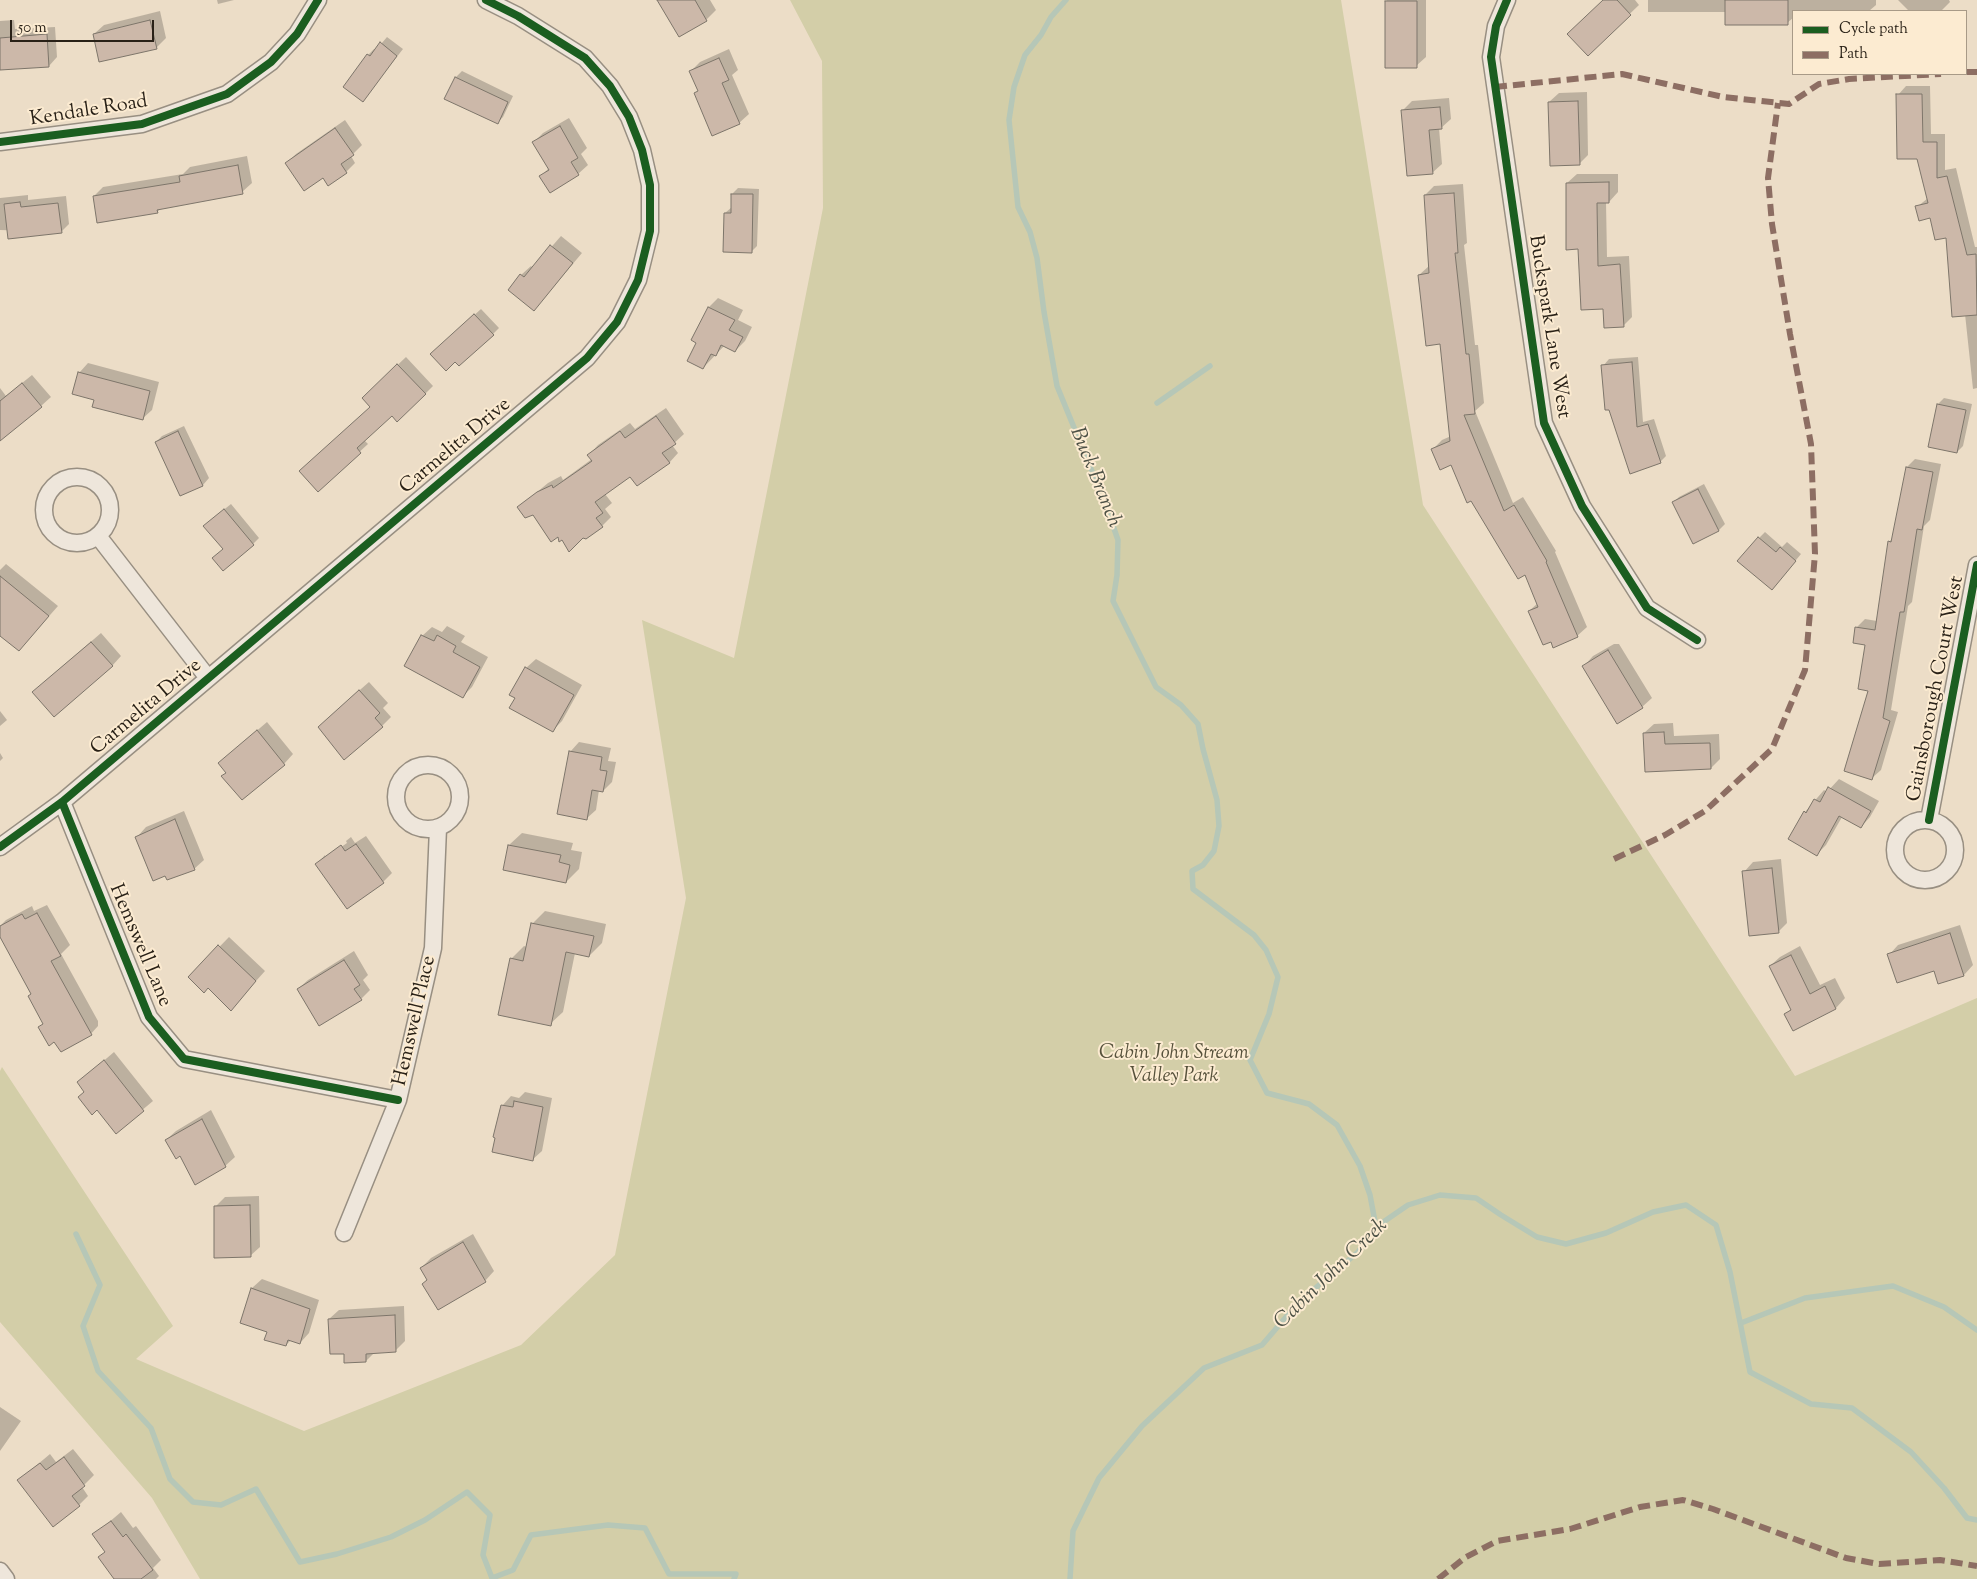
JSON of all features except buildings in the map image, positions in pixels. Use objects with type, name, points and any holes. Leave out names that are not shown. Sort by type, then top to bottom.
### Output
[{"type":"street","name":"Kendale Road","points":[[0,142],[142,124],[227,94],[271,62],[298,34],[318,0]]},
{"type":"street","name":"Carmelita Drive","points":[[0,847],[62,802],[587,358],[617,322],[638,280],[650,231],[650,185],[642,150],[629,117],[610,86],[585,58],[518,16],[486,0]]},
{"type":"street","name":"Buckspark Lane West","points":[[1507,0],[1496,26],[1491,57],[1544,423],[1582,506],[1647,608],[1697,640]]},
{"type":"street","points":[[74,478],[83,478],[100,486],[109,502],[110,512],[108,521],[98,536],[90,540],[71,542],[55,534],[49,527],[44,509],[50,491],[57,485],[74,478]]},
{"type":"street","points":[[98,536],[208,678]]},
{"type":"street","name":"Gainsborough Court West","points":[[1928,820],[1977,565]]},
{"type":"street","name":"Hemswell Lane","points":[[62,802],[149,1016],[184,1059],[398,1100]]},
{"type":"street","name":"Hemswell Place","points":[[344,1233],[398,1100],[433,948],[438,828]]},
{"type":"street","points":[[0,1571],[6,1579]]},
{"type":"green space","name":"Cabin John Stream Valley Park","points":[[790,0],[1341,0],[1423,505],[1795,1076],[1977,998],[1977,1579],[200,1579],[152,1498],[0,1322],[0,1071],[2,1067],[173,1326],[136,1359],[304,1431],[521,1345],[615,1255],[686,898],[642,620],[734,658],[823,208],[822,61]]},
{"type":"waterway","name":"Buck Branch","points":[[1066,0],[1051,17],[1041,35],[1025,55],[1014,87],[1009,120],[1018,207],[1030,232],[1037,258],[1057,386],[1105,503],[1118,540],[1117,575],[1113,601],[1156,687],[1181,705],[1198,724],[1217,800],[1219,826],[1214,851],[1203,865],[1192,871],[1193,889],[1254,935],[1266,950],[1278,977],[1269,1014],[1250,1060],[1267,1093],[1309,1104],[1337,1125],[1360,1166],[1370,1195],[1376,1227]]},
{"type":"waterway","points":[[1157,403],[1210,366]]},
{"type":"waterway","name":"Cabin John Creek","points":[[1070,1579],[1073,1531],[1099,1478],[1142,1426],[1204,1368],[1262,1345],[1299,1302],[1358,1252],[1376,1227],[1408,1205],[1440,1195],[1476,1198],[1537,1237],[1566,1244],[1606,1233],[1653,1212],[1686,1205],[1716,1225],[1730,1272],[1750,1372],[1811,1404],[1852,1408],[1911,1452],[1944,1488],[1967,1518],[1977,1520]]},
{"type":"waterway","points":[[76,1234],[100,1285],[83,1326],[98,1371],[151,1428],[170,1479],[193,1502],[221,1505],[256,1489],[300,1562],[337,1554],[391,1537],[425,1520],[467,1492],[490,1515],[483,1555],[492,1578],[513,1570],[531,1535],[608,1525],[645,1528],[669,1574],[736,1574],[734,1579]]},
{"type":"waterway","points":[[1741,1323],[1805,1298],[1893,1286],[1944,1307],[1977,1330]]},
{"type":"marked path","points":[[1967,72],[1977,72]]},
{"type":"marked path","points":[[1495,87],[1622,74],[1723,97],[1789,104],[1819,84],[1849,79],[1923,75]]},
{"type":"marked path","points":[[1614,859],[1665,835],[1705,811],[1772,749],[1805,670],[1815,554],[1811,444],[1772,224],[1768,178],[1778,103]]},
{"type":"marked path","points":[[1438,1579],[1466,1557],[1497,1541],[1570,1529],[1640,1507],[1683,1500],[1713,1509],[1846,1558],[1879,1564],[1940,1560],[1977,1566]]},
{"type":"cycle path","points":[[0,142],[142,124],[227,94],[271,62],[297,34],[318,0]]},
{"type":"cycle path","points":[[0,847],[62,802],[587,358],[617,322],[638,280],[650,231],[650,185],[642,150],[629,117],[610,86],[585,58],[518,16],[486,0]]},
{"type":"cycle path","points":[[1507,0],[1496,26],[1491,57],[1544,423],[1582,506],[1647,608],[1697,640]]},
{"type":"cycle path","points":[[1929,820],[1977,565]]},
{"type":"cycle path","points":[[62,802],[149,1017],[184,1059],[398,1100]]}]
